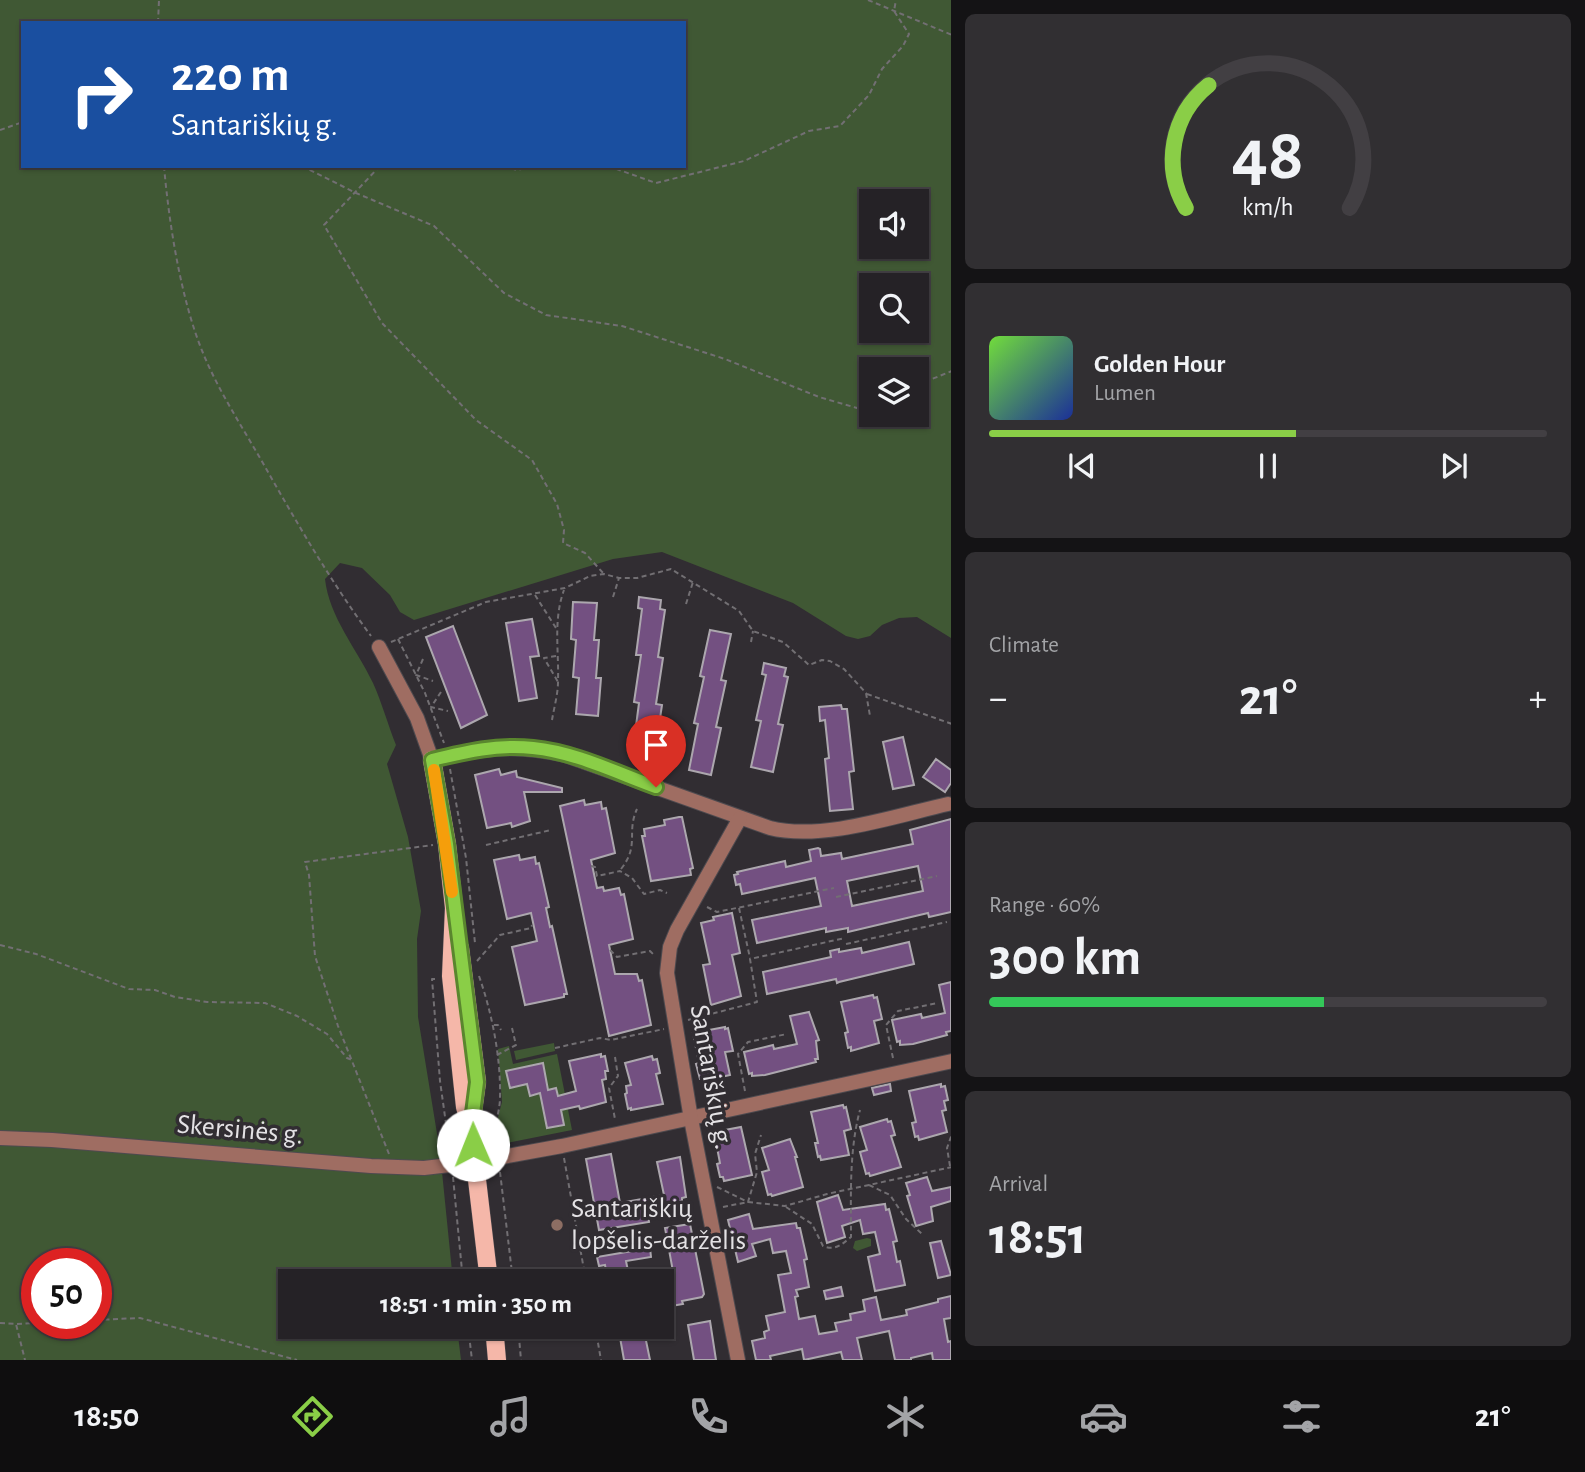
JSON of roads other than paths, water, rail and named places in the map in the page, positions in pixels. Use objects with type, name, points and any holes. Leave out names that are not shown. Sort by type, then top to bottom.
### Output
[{"type":"main road","points":[[432,760],[447,844],[454,908],[451,976],[465,1108],[471,1129],[494,1269]]},
{"type":"main road","points":[[496,1339],[498,1360]]},
{"type":"street","points":[[379,647],[417,718],[432,760],[472,750],[535,748],[565,755],[785,832],[822,832],[948,804]]},
{"type":"street","name":"Santariškių g.","points":[[737,1360],[691,1119],[675,1027],[667,959],[677,930],[740,818]]},
{"type":"street","name":"Skersinės g.","points":[[0,1138],[371,1166],[452,1166],[562,1146],[951,1062]]},
{"type":"place","name":"Santariškių lopšelis-darželis","points":[[557,1225]]}]
